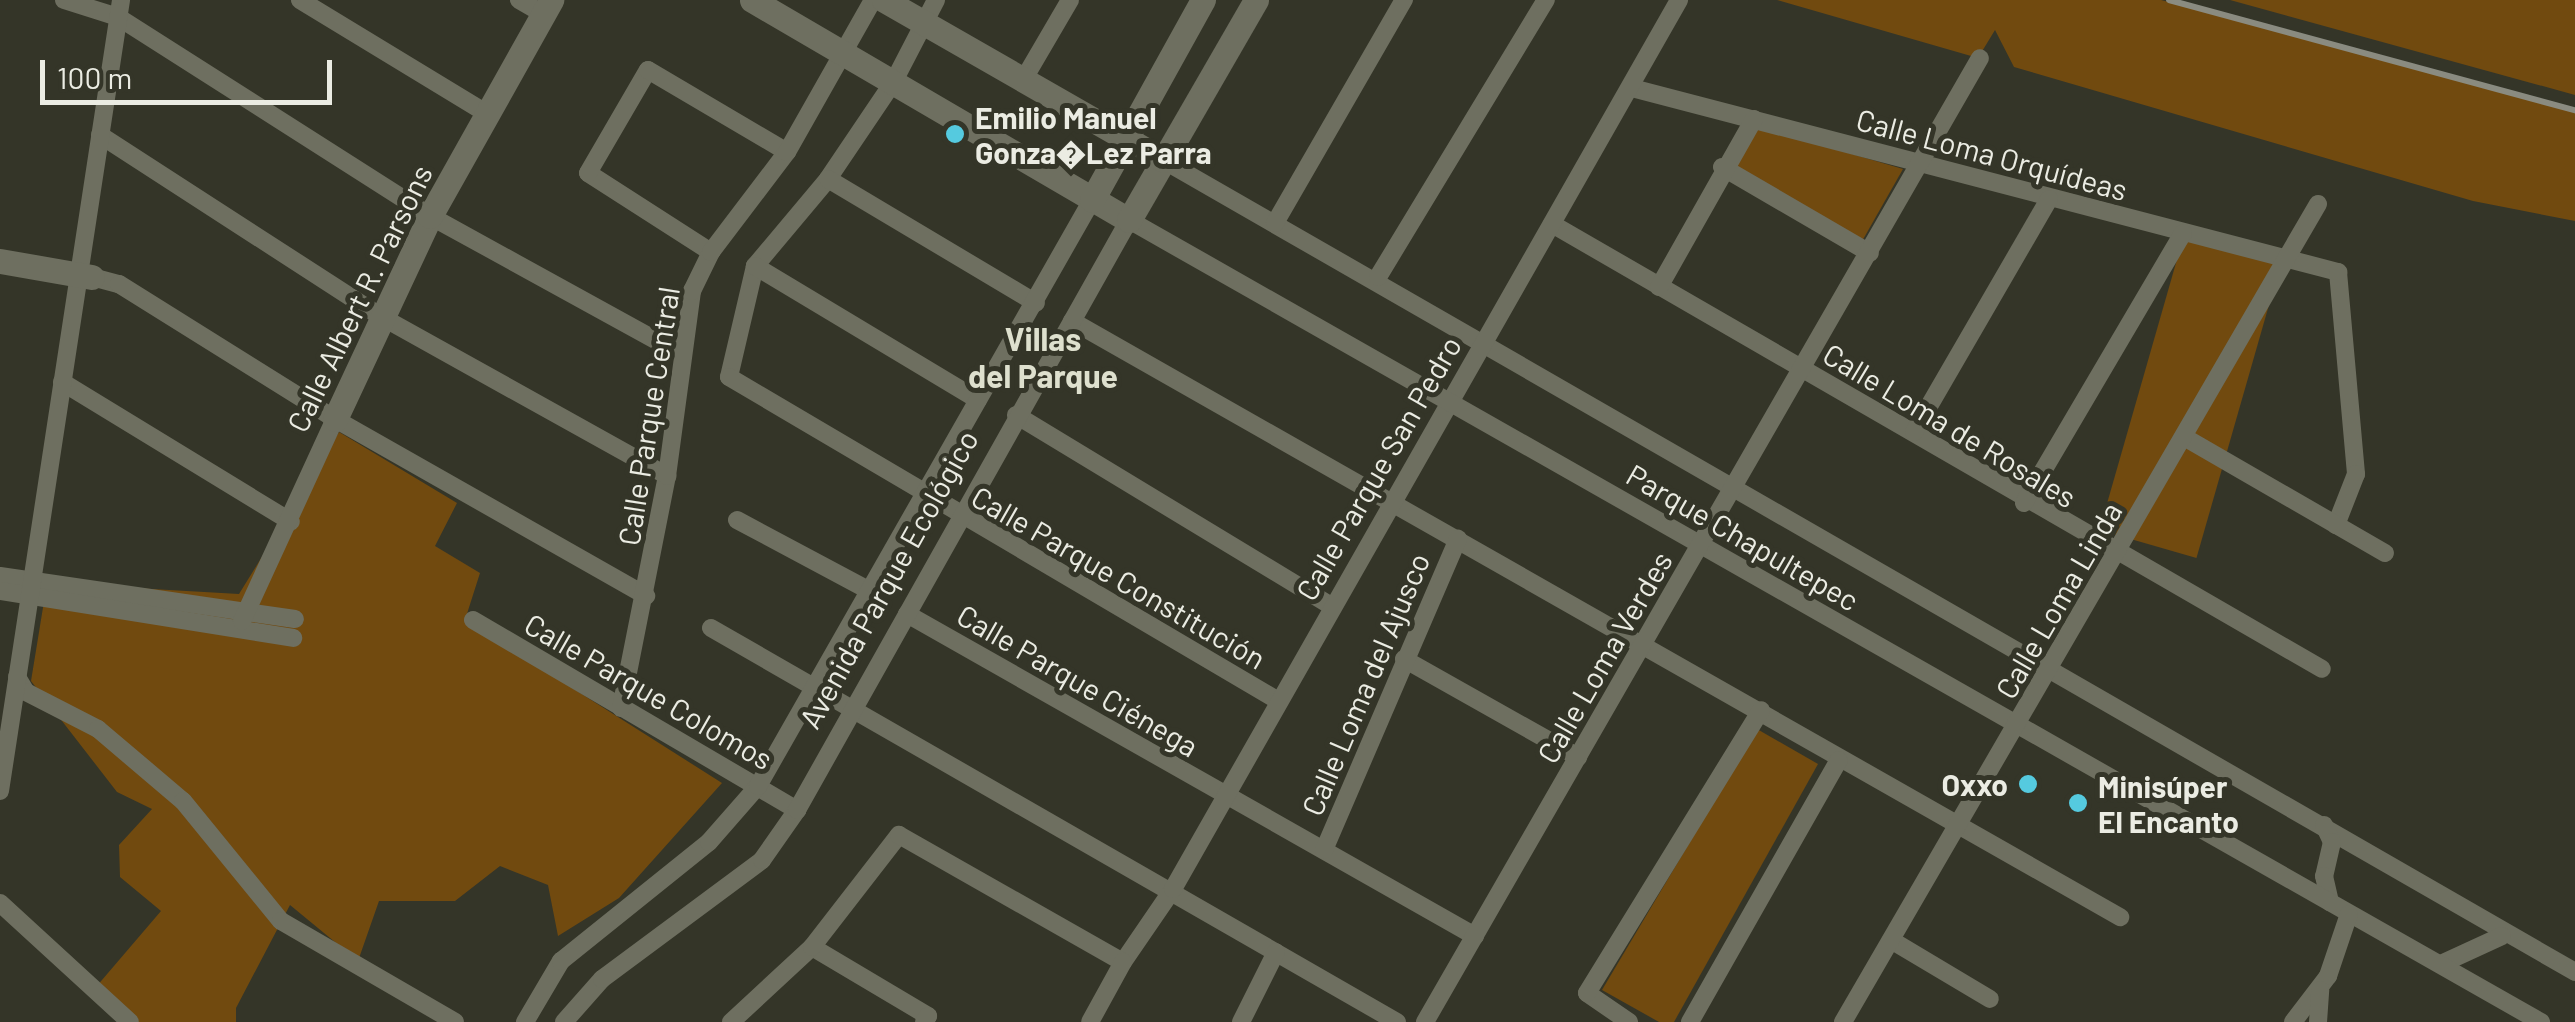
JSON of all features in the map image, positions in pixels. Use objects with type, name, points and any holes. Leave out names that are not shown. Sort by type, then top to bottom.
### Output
[{"type":"street","points":[[64,0],[119,8],[430,216],[681,354]]},
{"type":"street","points":[[300,0],[489,115]]},
{"type":"street","points":[[518,0],[546,7]]},
{"type":"street","points":[[752,0],[1129,220]]},
{"type":"street","name":"Calle Parque Central","points":[[621,708],[646,596],[692,290],[711,252],[786,152],[874,0]]},
{"type":"street","points":[[884,0],[930,11],[1025,77],[1164,160]]},
{"type":"street","points":[[1025,77],[1070,0]]},
{"type":"street","name":"Avenida Parque Ecológico","points":[[525,1022],[561,961],[709,842],[758,786],[866,589],[1036,303],[1124,137],[1203,0]]},
{"type":"street","name":"Avenida Parque Ecológico","points":[[564,1022],[602,979],[762,860],[798,810],[1016,415],[1256,0]]},
{"type":"street","points":[[1275,223],[1404,0]]},
{"type":"street","points":[[1378,277],[1546,0]]},
{"type":"street","name":"Calle Parque San Pedro","points":[[1090,1022],[1123,962],[1172,888],[1222,794],[1632,88],[1679,0]]},
{"type":"street","name":"Calle Albert R. Parsons","points":[[238,630],[380,316],[430,216],[546,7]]},
{"type":"street","points":[[0,791],[62,382],[86,276],[100,135],[119,8]]},
{"type":"street","points":[[930,11],[894,81],[828,179],[755,266],[978,400]]},
{"type":"street","name":"Calle Loma Verdes","points":[[1425,1022],[1804,370],[1980,58]]},
{"type":"street","points":[[711,252],[588,174],[648,70],[786,152]]},
{"type":"street","name":"Calle Loma Orquídeas","points":[[1632,88],[2283,262],[2338,272],[2356,474],[2336,525]]},
{"type":"street","points":[[1658,286],[1722,167],[1754,119]]},
{"type":"street","points":[[100,135],[380,316],[666,476]]},
{"type":"street","name":"Parque Chapultepec","points":[[1164,160],[1378,277],[2054,666],[2324,825],[2502,936],[2575,972]]},
{"type":"street","points":[[1722,167],[1870,253]]},
{"type":"street","points":[[828,179],[1036,303]]},
{"type":"street","points":[[1914,432],[2049,200]]},
{"type":"street","name":"Calle Loma Linda","points":[[1843,1022],[2054,666],[2318,204]]},
{"type":"street","name":"Parque Chapultepec","points":[[1129,220],[2541,1022]]},
{"type":"street","name":"Calle Loma de Rosales","points":[[1552,224],[1914,432],[2024,503],[2322,669]]},
{"type":"street","points":[[2024,503],[2183,233]]},
{"type":"street","points":[[0,261],[119,284],[335,418],[646,596]]},
{"type":"street","name":"Calle Parque Constitución","points":[[755,266],[729,377],[923,497],[1276,700]]},
{"type":"street","points":[[1072,320],[1390,505],[1644,643],[1839,760],[2120,917]]},
{"type":"street","points":[[62,382],[290,522]]},
{"type":"street","points":[[1016,415],[1330,605]]},
{"type":"street","points":[[2184,436],[2386,553]]},
{"type":"street","points":[[737,520],[866,589]]},
{"type":"street","name":"Calle Loma del Ajusco","points":[[1324,850],[1458,539]]},
{"type":"street","points":[[0,576],[31,589],[238,630],[294,628],[247,610],[31,589],[0,591]]},
{"type":"street","name":"Calle Parque Ciénega","points":[[908,614],[1475,936]]},
{"type":"street","name":"Calle Parque Colomos","points":[[473,620],[798,810]]},
{"type":"street","points":[[710,628],[1172,888],[1396,1022]]},
{"type":"street","points":[[1404,659],[1578,757]]},
{"type":"street","points":[[17,677],[26,692],[98,729],[183,802],[280,920],[455,1022]]},
{"type":"street","points":[[1630,1022],[1587,993],[1761,710]]},
{"type":"street","points":[[1690,1022],[1839,760]]},
{"type":"street","points":[[2324,825],[2332,842],[2324,876],[2330,902]]},
{"type":"street","points":[[731,1022],[812,948],[899,835],[1123,962]]},
{"type":"street","points":[[0,903],[130,1022]]},
{"type":"street","points":[[2318,1022],[2320,990],[2349,914]]},
{"type":"street","points":[[2440,964],[2502,936]]},
{"type":"street","points":[[1891,940],[1990,999]]},
{"type":"street","points":[[812,948],[928,1016],[924,1022]]},
{"type":"street","points":[[1241,1022],[1276,952]]},
{"type":"street","points":[[2293,1022],[2320,990]]},
{"type":"shaded area","points":[[1777,0],[2161,0],[2575,112],[2575,221],[2473,201],[2014,67],[1995,30],[1978,58]]},
{"type":"shaded area","points":[[2230,0],[2575,0],[2575,95]]},
{"type":"shaded area","points":[[1757,126],[1903,169],[1861,243],[1733,168]]},
{"type":"shaded area","points":[[2184,235],[2281,263],[2196,558],[2099,530]]},
{"type":"shaded area","points":[[339,432],[457,503],[435,546],[480,573],[465,620],[722,783],[619,898],[558,936],[548,885],[500,866],[455,901],[379,901],[358,961],[290,905],[236,1008],[236,1022],[126,1022],[96,987],[161,911],[120,877],[119,845],[152,809],[117,792],[31,681],[47,583],[239,594]]},
{"type":"shaded area","points":[[1757,729],[1818,764],[1674,1022],[1659,1022],[1602,990]]},
{"type":"railway","points":[[2169,0],[2575,110]]},
{"type":"place","name":"Emilio Manuel Gonza�Lez Parra","points":[[955,134]]},
{"type":"place","name":"Oxxo","points":[[2028,784]]},
{"type":"place","name":"Minisúper El Encanto","points":[[2078,803]]},
{"type":"district","name":"Villas del Parque","points":[[1043,358]]}]
